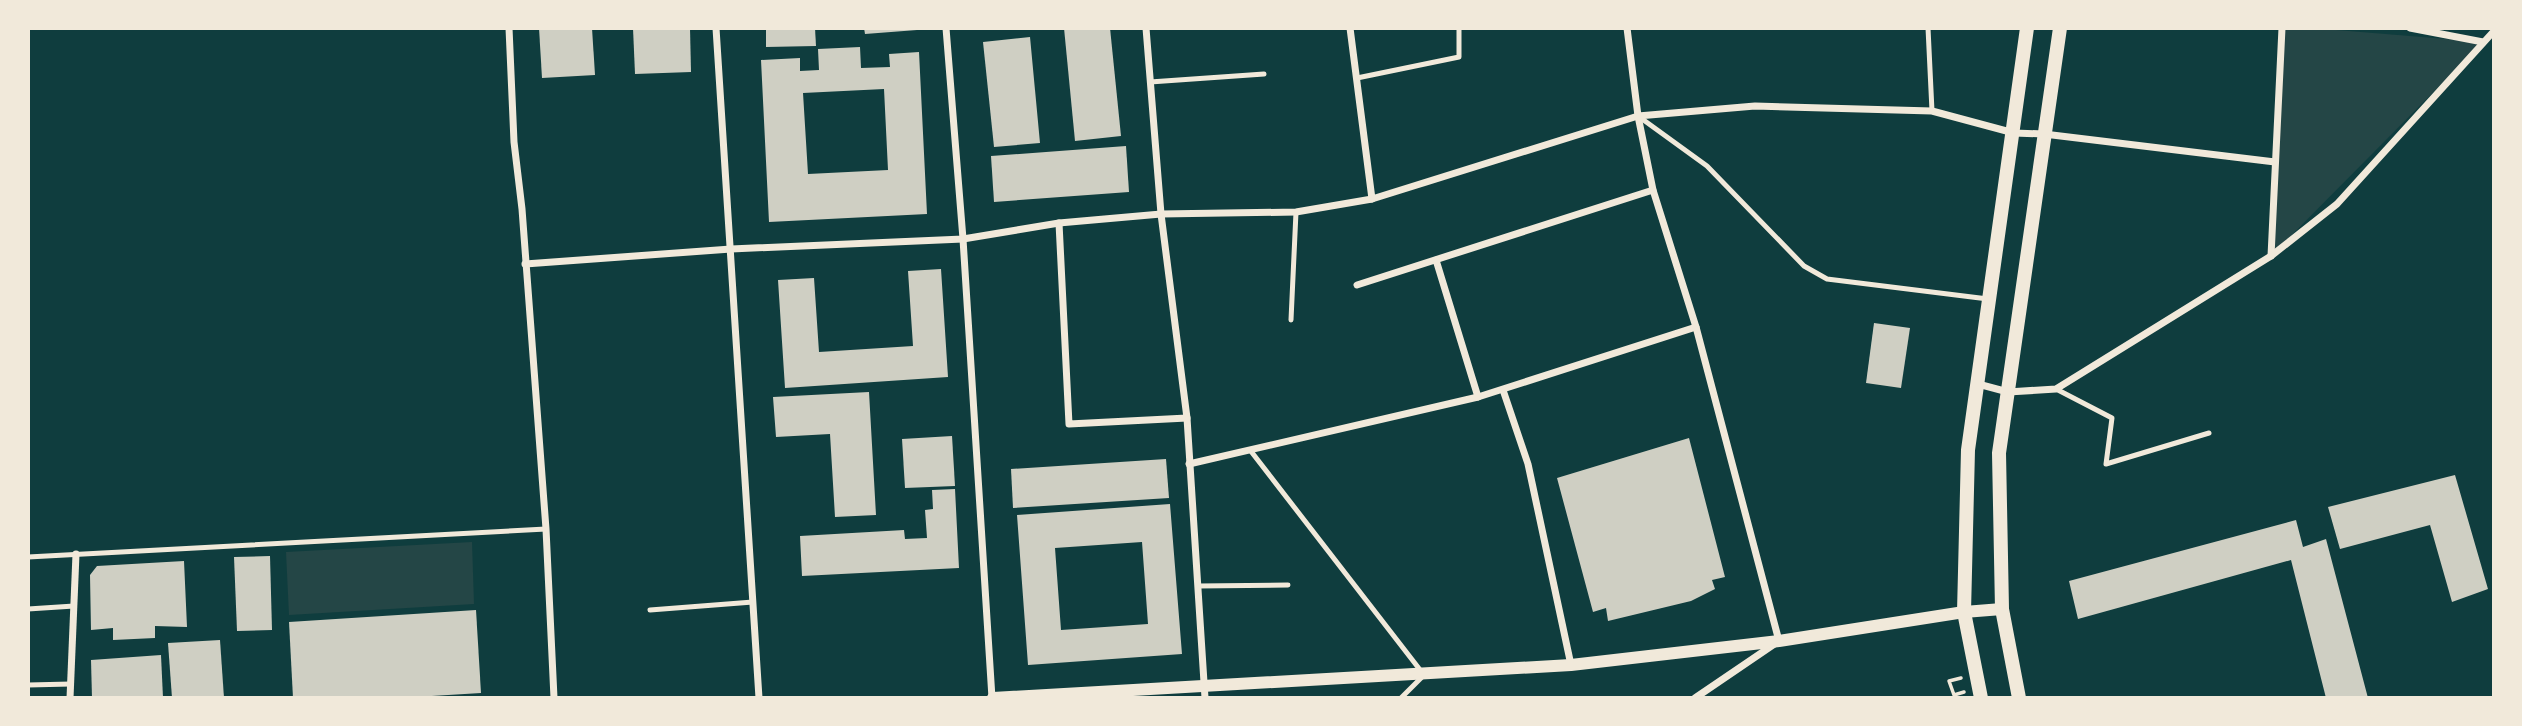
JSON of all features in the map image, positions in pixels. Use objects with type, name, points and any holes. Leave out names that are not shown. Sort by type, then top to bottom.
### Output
[{"type":"main road","points":[[1981,698],[1964,612],[1968,450],[2027,28]]},
{"type":"main road","points":[[2019,698],[2002,609],[1999,453],[2060,28]]},
{"type":"street","points":[[509,28],[513,142],[522,209],[546,529],[554,698]]},
{"type":"street","points":[[716,28],[759,698]]},
{"type":"street","points":[[946,28],[963,239],[992,698],[1205,692],[1571,665],[1779,641],[1964,612],[2002,609]]},
{"type":"street","points":[[1146,28],[1161,214],[1187,418],[1205,692]]},
{"type":"street","points":[[1350,28],[1372,199]]},
{"type":"street","points":[[1627,28],[1638,116],[1653,190],[1696,327],[1779,641]]},
{"type":"street","points":[[2271,256],[2282,28]]},
{"type":"street","points":[[2410,28],[2483,42]]},
{"type":"street","points":[[1978,384],[2008,392],[2056,389],[2271,256],[2337,204],[2494,30]]},
{"type":"street","points":[[525,264],[731,249],[963,239],[1059,223],[1161,214],[1296,212],[1372,199],[1638,116],[1755,106],[1932,111],[2014,133],[2044,134],[2274,162]]},
{"type":"street","points":[[1357,285],[1653,190]]},
{"type":"street","points":[[1059,223],[1069,424],[1187,418]]},
{"type":"street","points":[[1436,260],[1478,397]]},
{"type":"street","points":[[1189,464],[1478,397],[1696,327]]},
{"type":"street","points":[[1503,390],[1528,464],[1571,665]]},
{"type":"street","points":[[70,698],[76,554]]},
{"type":"street","points":[[1695,698],[1710,694],[1779,641]]},
{"type":"lane","points":[[1357,78],[1459,57],[1459,28]]},
{"type":"lane","points":[[1928,28],[1932,111]]},
{"type":"lane","points":[[1150,82],[1264,74]]},
{"type":"lane","points":[[1638,116],[1707,166],[1804,266],[1827,279],[1990,299]]},
{"type":"lane","points":[[1291,320],[1296,212]]},
{"type":"lane","points":[[2056,389],[2112,418],[2106,464],[2209,433]]},
{"type":"lane","points":[[1250,450],[1424,675],[1401,698]]},
{"type":"lane","points":[[28,557],[546,529]]},
{"type":"lane","points":[[1198,586],[1288,585]]},
{"type":"lane","points":[[650,610],[753,602]]},
{"type":"lane","points":[[28,609],[74,606]]},
{"type":"lane","points":[[28,685],[71,684]]},
{"type":"path","points":[[1949,681],[1954,695]]},
{"type":"shaded area","points":[[2282,28],[2483,42],[2271,256]]},
{"type":"shaded area","points":[[472,542],[474,604],[289,615],[286,552]]},
{"type":"building","points":[[539,28],[592,28],[595,75],[542,78]]},
{"type":"building","points":[[633,28],[690,28],[691,72],[635,74]]},
{"type":"building","points":[[766,28],[815,28],[816,46],[766,47]]},
{"type":"building","points":[[864,28],[917,28],[917,30],[865,34]]},
{"type":"building","points":[[1064,28],[1110,28],[1121,136],[1075,141]]},
{"type":"building","points":[[1030,37],[1040,143],[994,147],[983,42]]},
{"type":"building","points":[[860,47],[861,68],[890,67],[889,54],[919,52],[927,214],[769,222],[761,60],[800,58],[800,71],[819,70],[818,49]],"holes":[[[884,89],[888,170],[808,174],[803,93]]]},
{"type":"building","points":[[1126,146],[1129,192],[994,202],[991,156]]},
{"type":"building","points":[[941,269],[948,377],[785,388],[778,280],[814,278],[819,352],[913,346],[908,271]]},
{"type":"building","points":[[1874,323],[1910,328],[1901,388],[1866,383]]},
{"type":"building","points":[[869,392],[876,515],[835,517],[830,434],[776,437],[773,397]]},
{"type":"building","points":[[952,436],[955,486],[905,488],[902,439]]},
{"type":"building","points":[[1689,438],[1725,577],[1712,580],[1715,589],[1691,601],[1608,621],[1606,608],[1593,612],[1557,478]]},
{"type":"building","points":[[1166,459],[1169,498],[1013,508],[1011,469]]},
{"type":"building","points":[[2455,475],[2488,589],[2452,602],[2430,525],[2340,549],[2328,507]]},
{"type":"building","points":[[955,489],[959,568],[802,576],[800,536],[904,530],[905,539],[927,538],[925,510],[933,509],[932,490]]},
{"type":"building","points":[[1170,504],[1182,654],[1028,665],[1017,515]],"holes":[[[1142,542],[1148,624],[1061,630],[1055,548]]]},
{"type":"building","points":[[2296,520],[2303,547],[2326,539],[2368,698],[2326,698],[2291,560],[2078,619],[2069,581]]},
{"type":"building","points":[[270,556],[272,630],[237,631],[234,557]]},
{"type":"building","points":[[184,561],[187,627],[155,626],[155,638],[113,640],[113,628],[91,630],[90,575],[97,566]]},
{"type":"building","points":[[476,610],[481,693],[399,698],[293,698],[289,622]]},
{"type":"building","points":[[220,640],[224,698],[172,698],[168,643]]},
{"type":"building","points":[[161,655],[163,698],[92,698],[91,660]]}]
